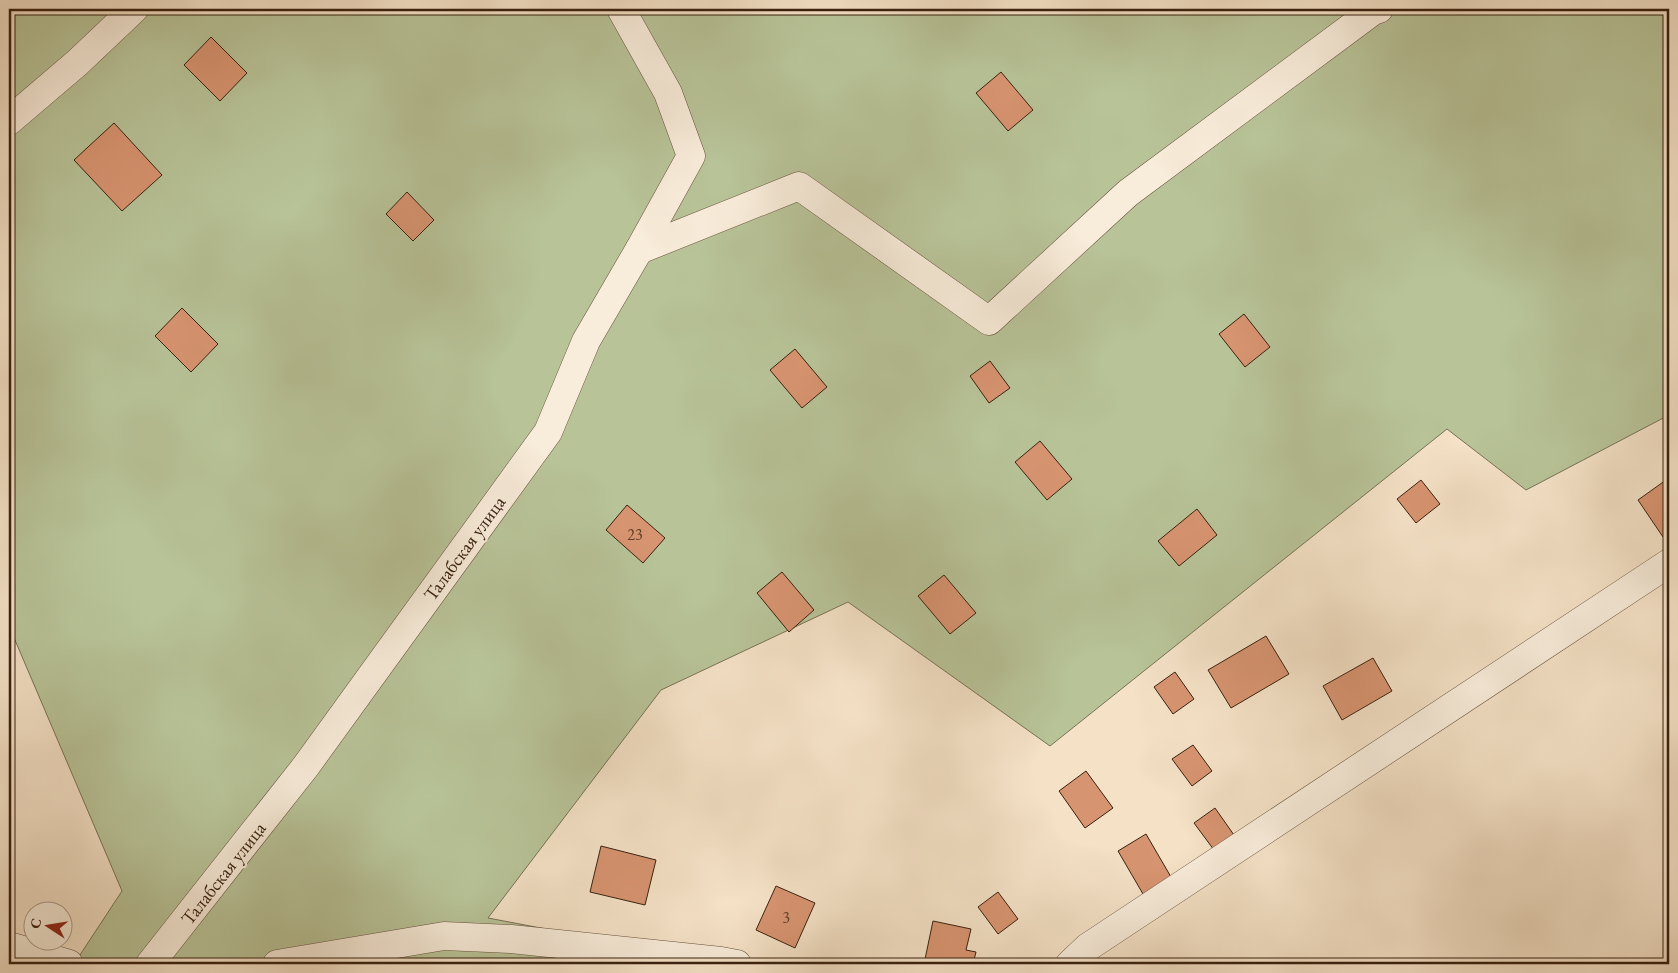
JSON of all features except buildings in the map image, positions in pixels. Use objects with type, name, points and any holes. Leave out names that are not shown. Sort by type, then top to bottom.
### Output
[{"type":"street","points":[[9,121],[77,63],[134,9]]},
{"type":"street","name":"Талабская улица","points":[[150,964],[306,766],[548,432],[586,341],[691,156],[668,93],[621,9]]},
{"type":"street","points":[[639,250],[799,186],[989,322],[1128,194],[1365,17],[1379,9]]},
{"type":"street","points":[[1070,964],[1088,947],[1669,563]]},
{"type":"street","points":[[277,964],[444,936],[511,939],[737,964]]},
{"type":"street","points":[[9,946],[69,964]]},
{"type":"green space","points":[[9,9],[1669,9],[1669,415],[1526,490],[1447,429],[1050,746],[848,602],[661,690],[488,918],[731,964],[74,964],[122,891],[9,626]]}]
